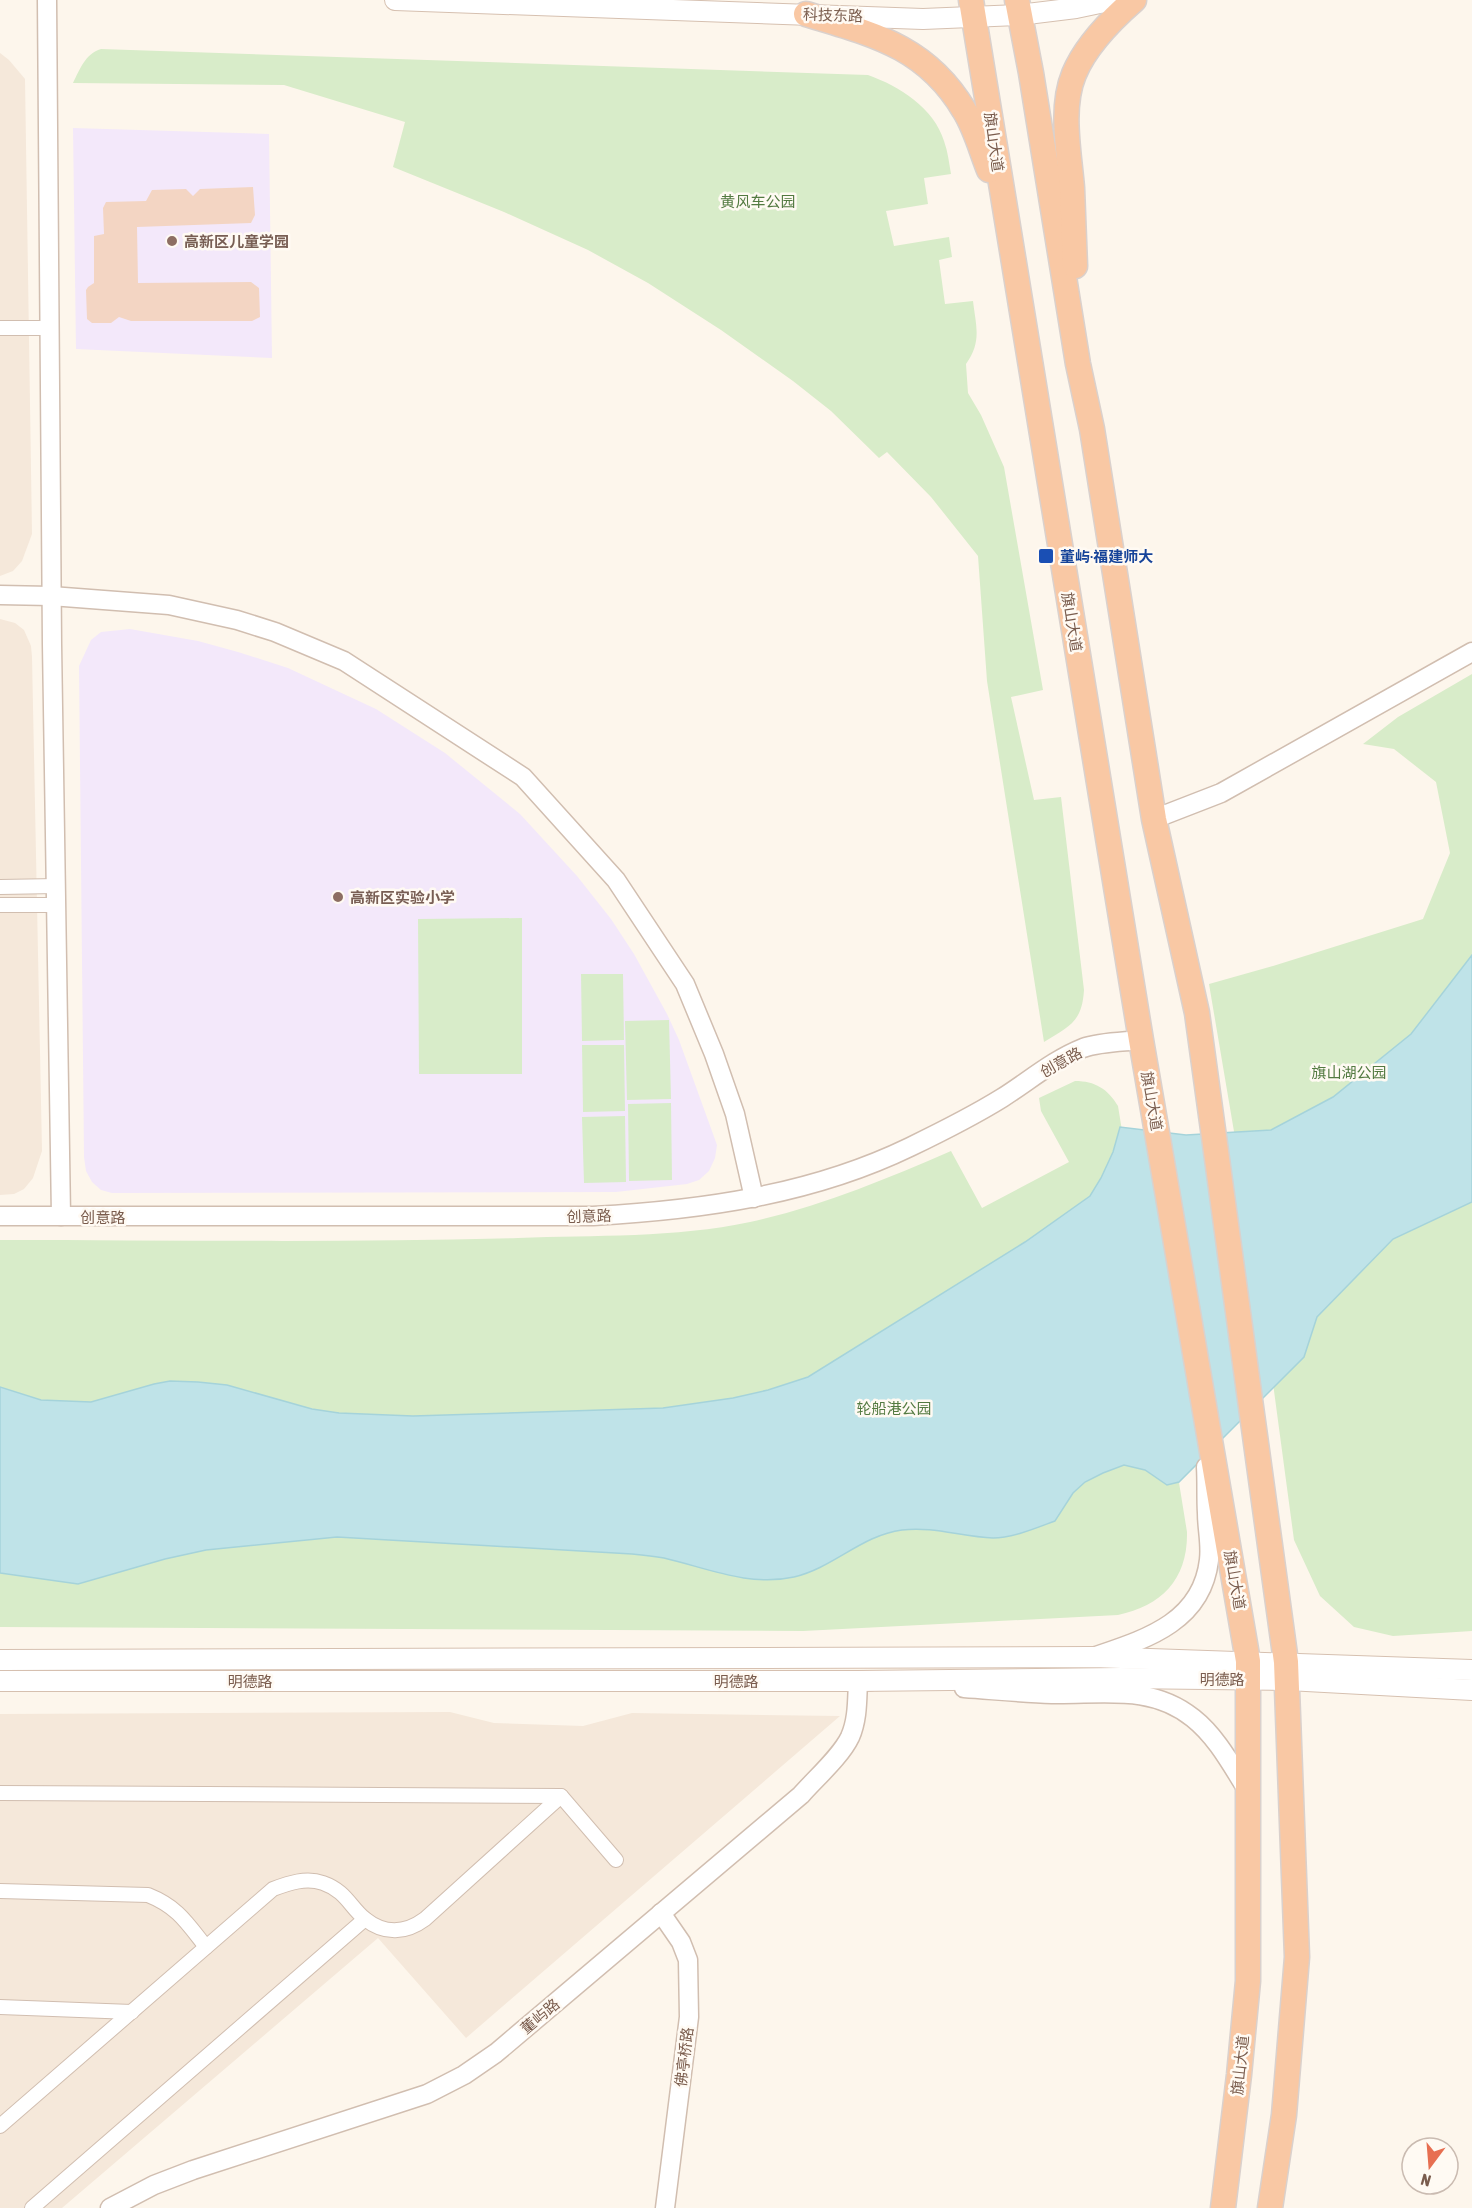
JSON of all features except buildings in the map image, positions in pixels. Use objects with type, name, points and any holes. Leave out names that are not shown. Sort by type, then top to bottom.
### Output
[{"type":"highway","points":[[1078,364],[1068,102],[1074,74],[1083,57],[1094,40],[1134,0]]},
{"type":"highway","points":[[1018,8],[1031,73],[1078,364],[1092,429],[1154,819],[1197,1012],[1287,1671],[1297,1957],[1284,2115],[1270,2208]]},
{"type":"highway","name":"旗山大道","points":[[973,9],[1141,1040],[1206,1411],[1248,1670],[1248,1981],[1223,2208]]},
{"type":"highway","points":[[806,14],[878,36],[927,64],[948,84],[966,112],[1004,206]]},
{"type":"main road","name":"科技东路","points":[[395,0],[923,18],[973,9],[1076,8],[1114,0]]},
{"type":"main road","points":[[0,1660],[1093,1657],[1248,1670]]},
{"type":"main road","name":"明德路","points":[[0,1681],[858,1681],[1248,1670],[1472,1670]]},
{"type":"main road","name":"明德路","points":[[1287,1671],[1472,1690]]},
{"type":"street","points":[[46,0],[51,596],[61,1216]]},
{"type":"street","points":[[0,328],[49,328]]},
{"type":"street","points":[[0,595],[51,596],[170,605],[237,620],[307,644],[344,661],[523,777],[616,880],[685,984],[735,1114],[754,1198]]},
{"type":"street","points":[[1154,819],[1221,793],[1472,652]]},
{"type":"street","points":[[0,887],[57,886]]},
{"type":"street","points":[[0,905],[57,905]]},
{"type":"street","name":"创意路","points":[[0,1216],[593,1216],[654,1212],[754,1198],[831,1178],[909,1147],[1001,1099],[1050,1065],[1085,1047],[1141,1040]]},
{"type":"street","points":[[1093,1657],[1145,1639],[1161,1630],[1180,1617],[1201,1588],[1209,1560],[1206,1411]]},
{"type":"street","points":[[858,1681],[1051,1694],[1132,1694],[1161,1699],[1194,1719],[1209,1733],[1249,1792]]},
{"type":"street","name":"董屿路","points":[[110,2208],[154,2184],[427,2094],[464,2076],[496,2053],[801,1795],[849,1738],[856,1714],[858,1681]]},
{"type":"street","points":[[0,1792],[561,1796],[616,1860]]},
{"type":"street","points":[[0,2126],[273,1889],[298,1881],[309,1880],[323,1883],[338,1890],[365,1919],[381,1928],[406,1931],[417,1926],[561,1796]]},
{"type":"street","points":[[0,1891],[148,1895],[166,1902],[180,1914],[206,1947]]},
{"type":"street","name":"佛亭桥路","points":[[661,1913],[681,1942],[688,1960],[689,2017],[665,2208]]},
{"type":"street","points":[[32,2208],[365,1919]]},
{"type":"street","points":[[0,2007],[132,2012]]},
{"type":"shaded area","points":[[0,53],[25,79],[32,534],[22,561],[13,571],[0,576]]},
{"type":"shaded area","name":"高新区儿童学园","points":[[73,128],[269,134],[272,358],[76,349]]},
{"type":"shaded area","points":[[0,619],[15,623],[24,630],[31,646],[32,657],[42,1151],[33,1178],[24,1189],[14,1194],[0,1195]]},
{"type":"shaded area","name":"高新区实验小学","points":[[130,629],[198,641],[288,668],[376,709],[445,753],[520,814],[577,876],[611,919],[634,954],[667,1014],[679,1040],[717,1145],[715,1158],[709,1171],[699,1180],[687,1184],[616,1192],[112,1193],[101,1190],[92,1182],[86,1171],[84,1157],[79,666],[91,640],[101,632]]},
{"type":"shaded area","points":[[450,1712],[494,1723],[583,1726],[632,1713],[840,1716],[466,2038],[378,1938],[62,2208],[0,2208],[0,1714]]},
{"type":"green space","name":"黄风车公园","points":[[101,49],[868,75],[892,85],[924,109],[939,129],[944,141],[951,174],[924,178],[928,204],[886,211],[894,246],[949,237],[952,257],[939,260],[945,304],[973,301],[977,334],[974,348],[966,364],[968,393],[981,415],[1004,467],[1043,690],[1011,697],[1034,800],[1061,797],[1084,990],[1080,1010],[1073,1022],[1044,1042],[987,681],[978,556],[931,497],[887,452],[879,458],[831,411],[793,381],[721,330],[648,283],[588,250],[504,212],[393,167],[405,122],[284,85],[73,83],[87,58]]},
{"type":"green space","name":"旗山湖公园","points":[[1472,674],[1472,1631],[1393,1636],[1354,1627],[1320,1596],[1294,1540],[1259,1279],[1209,984],[1423,919],[1450,853],[1436,782],[1394,749],[1363,744],[1398,717]]},
{"type":"green space","points":[[522,918],[522,1074],[419,1074],[418,919]]},
{"type":"green space","points":[[581,974],[623,974],[624,1040],[582,1041]]},
{"type":"green space","points":[[669,1020],[671,1099],[627,1100],[625,1021]]},
{"type":"green space","points":[[582,1045],[624,1045],[625,1111],[583,1112]]},
{"type":"green space","name":"轮船港公园","points":[[1075,1081],[1095,1084],[1110,1095],[1118,1106],[1187,1532],[1183,1564],[1177,1577],[1169,1588],[1147,1605],[1118,1615],[803,1631],[0,1627],[0,1240],[453,1240],[693,1231],[750,1222],[802,1209],[877,1182],[951,1151],[982,1208],[1069,1162],[1041,1111],[1039,1098]]},
{"type":"green space","points":[[671,1103],[672,1180],[629,1181],[628,1104]]},
{"type":"green space","points":[[625,1116],[626,1182],[584,1183],[582,1117]]},
{"type":"water","points":[[1472,955],[1472,1202],[1393,1239],[1317,1317],[1304,1357],[1179,1482],[1167,1485],[1145,1470],[1124,1465],[1085,1482],[1073,1493],[1055,1521],[1024,1532],[993,1538],[925,1529],[902,1530],[874,1538],[808,1573],[777,1579],[744,1578],[664,1558],[636,1554],[337,1537],[206,1550],[165,1559],[78,1584],[0,1573],[0,1387],[41,1400],[91,1402],[170,1381],[198,1382],[227,1385],[312,1409],[339,1413],[413,1416],[663,1408],[733,1398],[768,1390],[808,1377],[1025,1242],[1090,1196],[1113,1152],[1120,1127],[1186,1135],[1271,1130],[1333,1097],[1411,1034]]},
{"type":"place","name":"高新区儿童学园","points":[[172,241]]},
{"type":"place","name":"董屿·福建师大","points":[[1046,556]]},
{"type":"place","name":"高新区实验小学","points":[[338,897]]}]
